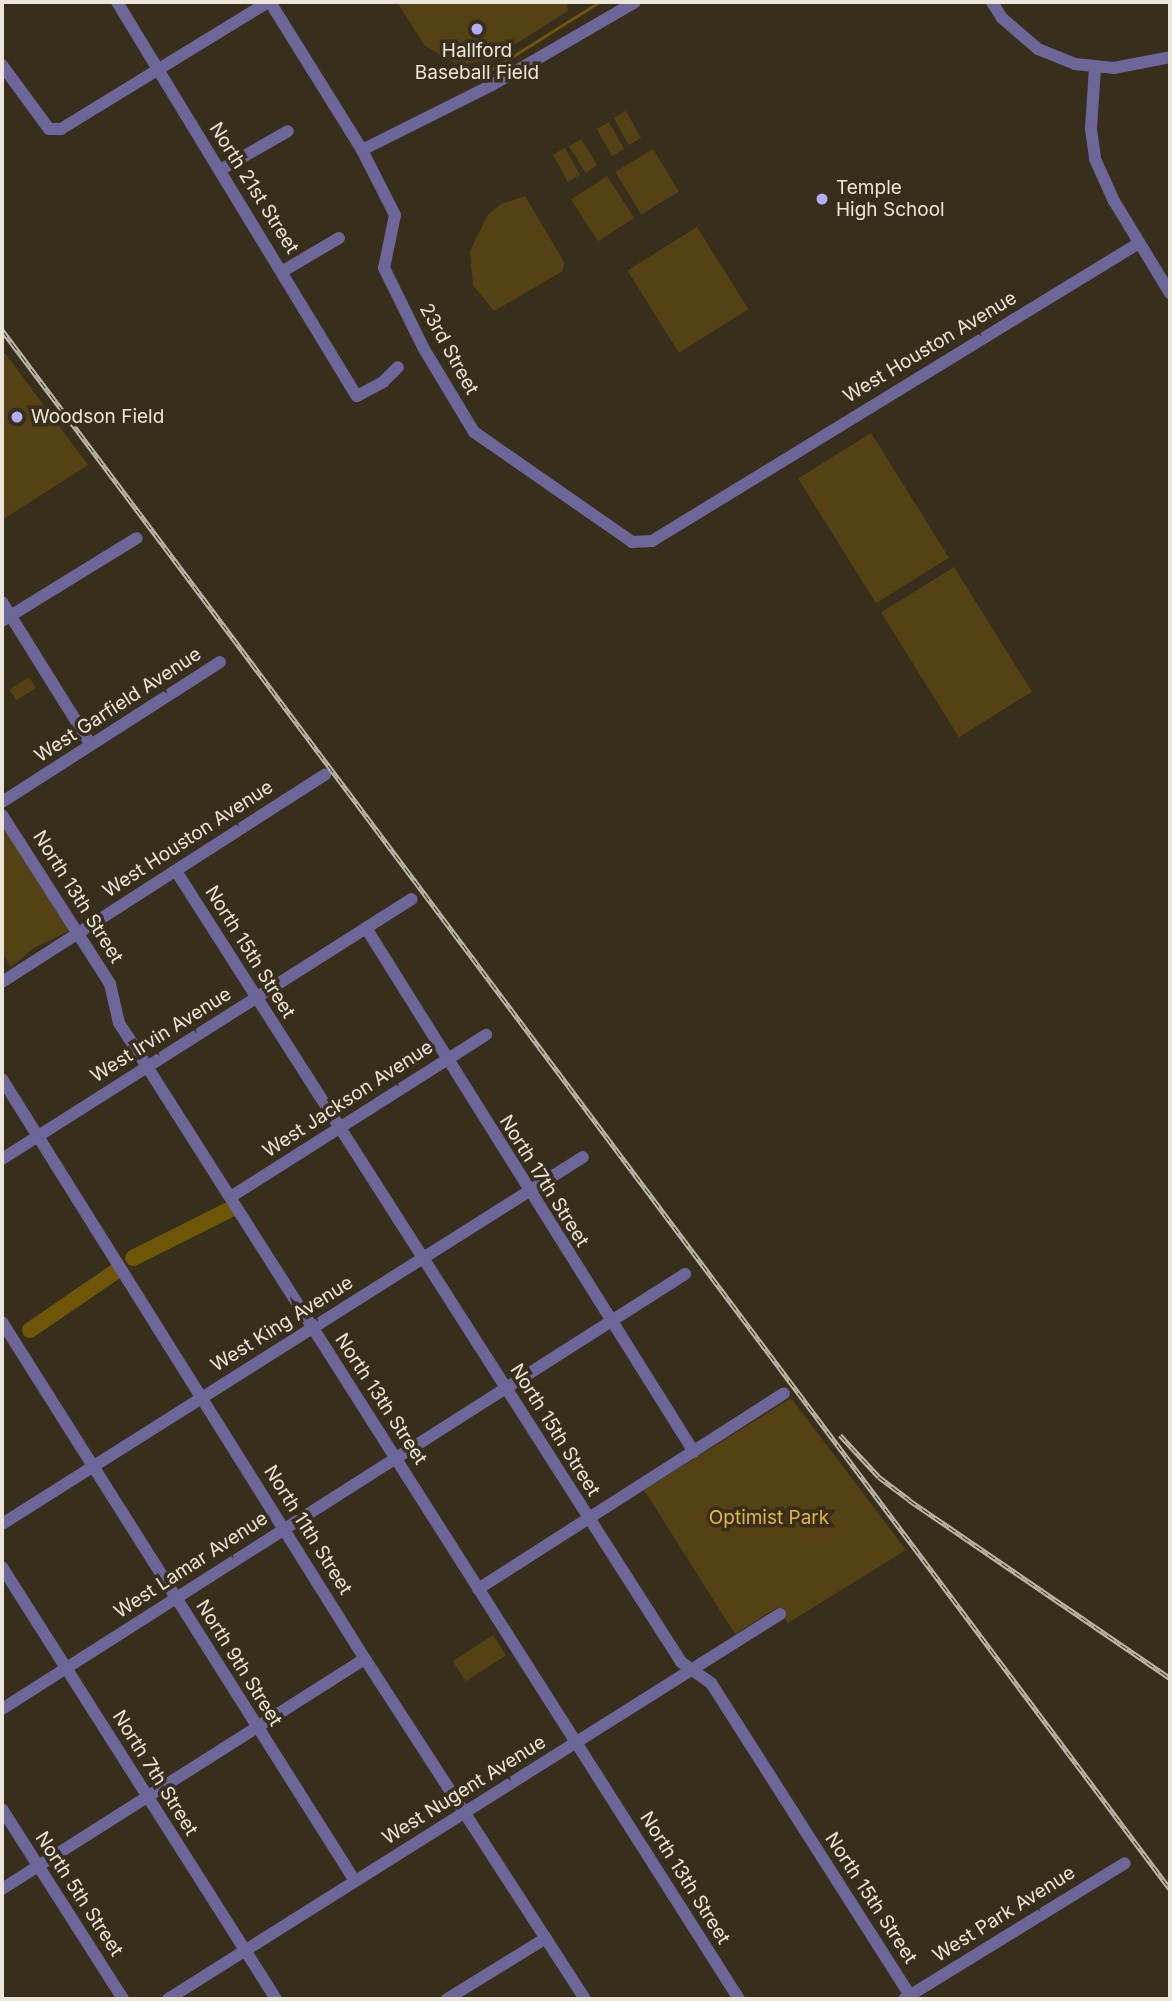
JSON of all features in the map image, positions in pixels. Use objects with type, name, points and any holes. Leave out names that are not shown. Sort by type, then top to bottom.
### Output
[{"type":"street","name":"North 21st Street","points":[[117,2],[357,396],[383,382],[398,367]]},
{"type":"street","points":[[2,65],[49,130],[61,129],[158,67],[269,2]]},
{"type":"street","name":"23rd Street","points":[[269,2],[362,150],[395,215],[384,268],[424,349],[474,432],[632,542],[652,541],[742,486]]},
{"type":"street","points":[[362,150],[492,85],[635,2]]},
{"type":"street","points":[[992,2],[1002,18],[1038,49],[1095,68],[1149,65],[1170,57]]},
{"type":"street","points":[[1095,68],[1091,129],[1095,159],[1139,243],[1170,293]]},
{"type":"street","points":[[220,170],[288,131]]},
{"type":"street","points":[[283,271],[339,238]]},
{"type":"street","name":"West Houston Avenue","points":[[742,486],[1139,243]]},
{"type":"street","points":[[6,619],[137,538]]},
{"type":"street","points":[[2,602],[6,619],[91,745]]},
{"type":"street","name":"West Garfield Avenue","points":[[2,802],[220,662]]},
{"type":"street","name":"West Houston Avenue","points":[[2,982],[325,775]]},
{"type":"street","name":"North 13th Street","points":[[2,815],[110,984],[119,1023],[232,1196],[312,1328],[739,1999]]},
{"type":"street","name":"North 15th Street","points":[[176,871],[681,1662],[711,1683],[909,1998]]},
{"type":"street","name":"West Irvin Avenue","points":[[2,1159],[412,899]]},
{"type":"street","name":"North 17th Street","points":[[366,928],[445,1060],[694,1452]]},
{"type":"street","name":"West Jackson Avenue","points":[[232,1196],[486,1035]]},
{"type":"street","name":"North 11th Street","points":[[2,1079],[365,1660],[585,1999]]},
{"type":"street","name":"West King Avenue","points":[[2,1524],[583,1157]]},
{"type":"street","name":"West Lamar Avenue","points":[[2,1709],[685,1274]]},
{"type":"street","name":"North 9th Street","points":[[2,1322],[355,1881]]},
{"type":"street","points":[[478,1589],[784,1393]]},
{"type":"street","name":"North 7th Street","points":[[2,1567],[276,1999]]},
{"type":"street","name":"West Nugent Avenue","points":[[168,1999],[780,1614]]},
{"type":"street","points":[[2,1889],[365,1660]]},
{"type":"street","name":"North 5th Street","points":[[2,1810],[123,1999]]},
{"type":"street","name":"West Park Avenue","points":[[909,1998],[1125,1863]]},
{"type":"street","points":[[447,1999],[546,1938]]},
{"type":"green space","name":"Hallford Baseball Field","points":[[397,2],[567,2],[568,11],[490,60],[458,65],[425,46]]},
{"type":"green space","points":[[626,111],[641,138],[629,145],[614,118]]},
{"type":"green space","points":[[609,122],[624,149],[612,156],[597,129]]},
{"type":"green space","points":[[581,139],[597,165],[586,173],[569,146]]},
{"type":"green space","points":[[565,148],[580,175],[568,182],[553,155]]},
{"type":"green space","points":[[653,149],[679,192],[641,215],[615,172]]},
{"type":"green space","points":[[607,176],[634,218],[598,241],[571,199]]},
{"type":"green space","points":[[525,196],[564,262],[563,271],[494,311],[473,285],[470,251],[488,215],[501,204]]},
{"type":"green space","points":[[697,227],[748,309],[679,353],[627,270]]},
{"type":"green space","name":"Woodson Field","points":[[5,353],[88,465],[2,520],[2,355]]},
{"type":"green space","points":[[871,433],[949,558],[876,603],[798,479]]},
{"type":"green space","points":[[954,567],[1032,692],[959,737],[881,613]]},
{"type":"green space","points":[[29,677],[36,688],[16,700],[9,689]]},
{"type":"green space","points":[[2,825],[69,931],[34,948],[11,967],[2,952]]},
{"type":"green space","name":"Optimist Park","points":[[791,1398],[906,1550],[788,1623],[778,1607],[735,1634],[644,1490]]},
{"type":"green space","points":[[493,1635],[506,1655],[466,1681],[453,1661]]},
{"type":"waterway","points":[[486,73],[599,2]]},
{"type":"waterway","points":[[133,1258],[231,1209]]},
{"type":"waterway","points":[[30,1330],[115,1272]]},
{"type":"railway","points":[[2,330],[1170,1889]]},
{"type":"railway","points":[[840,1435],[879,1477],[909,1500],[1170,1678]]},
{"type":"place","name":"Hallford Baseball Field","points":[[477,29]]},
{"type":"place","name":"Temple High School","points":[[822,199]]},
{"type":"place","name":"Woodson Field","points":[[17,417]]}]
